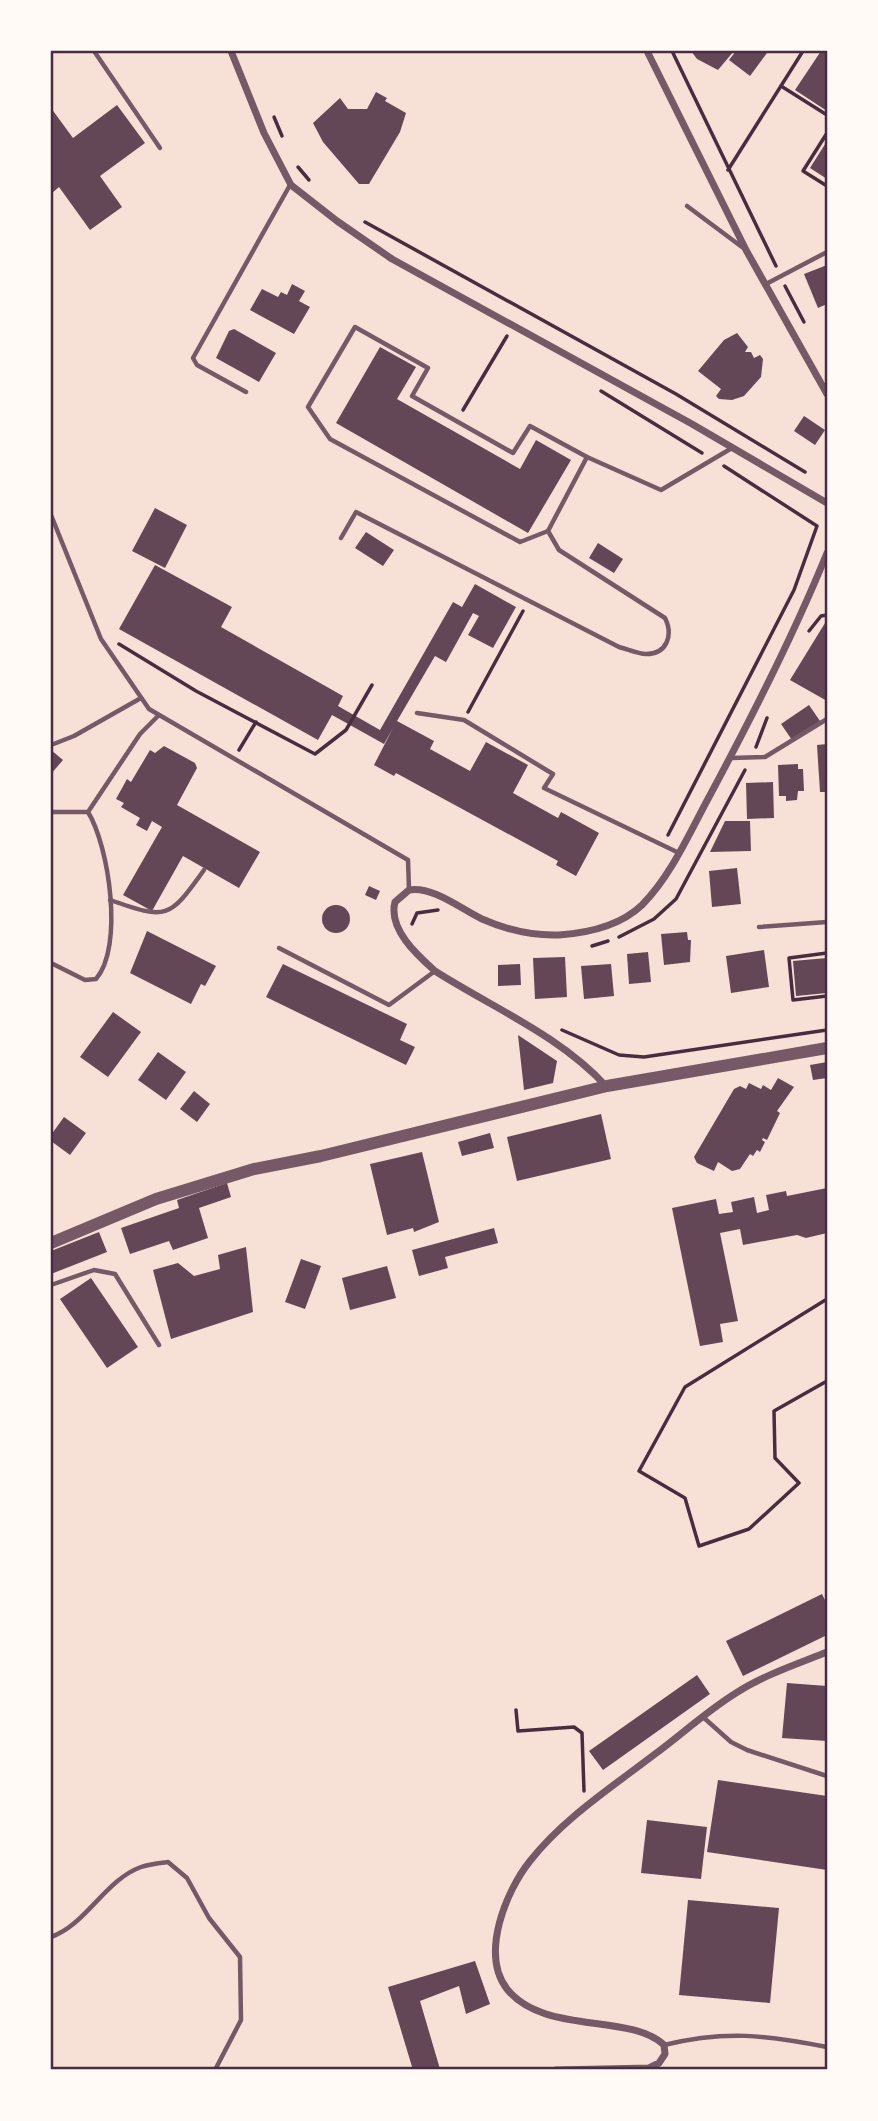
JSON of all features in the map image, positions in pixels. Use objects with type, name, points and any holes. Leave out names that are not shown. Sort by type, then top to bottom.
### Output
[{"type":"street","points":[[231,51],[264,133],[291,185],[392,259],[827,503]]},
{"type":"street","points":[[647,51],[746,250],[827,394]]},
{"type":"street","points":[[607,1086],[583,1062],[558,1043],[435,971],[418,956],[394,919],[395,902],[409,890],[425,891],[484,920],[532,936],[589,932],[619,920],[642,905],[679,853],[730,758],[796,629],[827,553]]},
{"type":"street","points":[[51,1243],[156,1199],[254,1169],[333,1154],[607,1086],[827,1048]]},
{"type":"street","points":[[556,2070],[649,2068],[659,2063],[665,2054],[664,2045],[649,2035],[542,2013],[508,1990],[499,1974],[495,1956],[499,1932],[515,1883],[530,1860],[584,1807],[703,1717],[736,1693],[766,1677],[827,1651]]},
{"type":"lane","points":[[94,51],[160,148]]},
{"type":"lane","points":[[246,392],[197,365],[193,358],[291,185]]},
{"type":"lane","points":[[687,206],[746,250]]},
{"type":"lane","points":[[766,285],[827,252]]},
{"type":"lane","points":[[587,457],[548,531],[520,542],[330,439],[308,407],[355,327],[428,368],[412,396],[513,453],[530,426],[587,457],[661,490],[733,448]]},
{"type":"lane","points":[[341,538],[356,512],[618,647],[645,654],[660,651],[669,641],[670,628],[665,618],[559,550],[548,531]]},
{"type":"lane","points":[[51,515],[101,639],[141,698],[158,716],[408,860],[409,890]]},
{"type":"lane","points":[[51,745],[74,736],[141,698]]},
{"type":"lane","points":[[417,713],[464,720],[553,774],[544,788],[679,853]]},
{"type":"lane","points":[[89,812],[140,734],[158,716]]},
{"type":"lane","points":[[730,758],[765,757],[827,719]]},
{"type":"lane","points":[[51,812],[89,812]]},
{"type":"lane","points":[[51,963],[85,980],[96,979],[102,973],[111,932],[108,862],[89,812]]},
{"type":"lane","points":[[110,900],[149,913],[161,913],[181,901],[204,870]]},
{"type":"lane","points":[[759,927],[827,922]]},
{"type":"lane","points":[[279,948],[389,1005],[435,971]]},
{"type":"lane","points":[[51,1286],[93,1270],[115,1274],[159,1345]]},
{"type":"lane","points":[[703,1717],[731,1742],[747,1750],[827,1776]]},
{"type":"lane","points":[[51,1937],[61,1934],[110,1889],[140,1867],[168,1862],[187,1878],[209,1918],[240,1957],[241,2020],[215,2070]]},
{"type":"lane","points":[[664,2045],[697,2037],[767,2035],[827,2047]]},
{"type":"path","points":[[672,51],[810,333]]},
{"type":"path","points":[[728,170],[803,51]]},
{"type":"path","points":[[781,86],[827,115]]},
{"type":"path","points":[[272,112],[283,137]]},
{"type":"path","points":[[827,133],[803,171],[827,187]]},
{"type":"path","points":[[294,162],[317,186]]},
{"type":"path","points":[[356,217],[676,394],[805,472]]},
{"type":"path","points":[[456,421],[508,334],[496,328]]},
{"type":"path","points":[[600,390],[817,526],[794,590],[662,846]]},
{"type":"path","points":[[464,720],[529,601]]},
{"type":"path","points":[[802,629],[808,631],[821,616],[827,615]]},
{"type":"path","points":[[101,639],[108,636],[196,691],[315,754],[346,730],[372,685]]},
{"type":"path","points":[[587,946],[630,933],[654,919],[676,899],[752,757],[772,706]]},
{"type":"path","points":[[233,760],[256,722]]},
{"type":"path","points":[[415,932],[413,918],[417,913],[437,910],[448,914]]},
{"type":"path","points":[[827,953],[789,958],[793,1000],[827,996]]},
{"type":"path","points":[[553,1025],[619,1055],[644,1057],[827,1030]]},
{"type":"path","points":[[827,1299],[766,1334],[738,1356],[685,1387],[664,1422],[639,1471],[685,1498],[699,1546],[749,1530],[799,1483],[775,1458],[774,1411],[827,1381]]},
{"type":"path","points":[[516,1710],[519,1731],[558,1726],[575,1727],[582,1733],[584,1807]]},
{"type":"building","points":[[691,51],[734,51],[718,70],[697,59]]},
{"type":"building","points":[[736,51],[767,53],[750,76],[729,60]]},
{"type":"building","points":[[821,51],[827,51],[827,111],[795,90]]},
{"type":"building","points":[[376,92],[387,98],[385,101],[406,113],[400,132],[369,184],[359,184],[323,142],[313,123],[340,98],[348,109],[367,109]]},
{"type":"building","points":[[117,105],[145,143],[100,176],[122,207],[90,230],[59,187],[51,194],[51,108],[73,138]]},
{"type":"building","points":[[827,141],[827,179],[810,168]]},
{"type":"building","points":[[827,265],[827,304],[818,308],[804,274]]},
{"type":"building","points":[[292,284],[305,291],[299,301],[310,307],[294,334],[250,310],[262,289],[278,297],[281,292],[287,295]]},
{"type":"building","points":[[234,329],[276,353],[259,382],[216,358],[229,331]]},
{"type":"building","points":[[737,333],[748,347],[745,352],[751,352],[754,358],[760,355],[763,359],[761,377],[744,396],[732,400],[719,399],[716,396],[721,389],[698,371],[724,340]]},
{"type":"building","points":[[380,347],[416,367],[397,399],[520,469],[536,440],[571,460],[528,533],[336,423]]},
{"type":"building","points":[[804,416],[825,430],[815,445],[794,431]]},
{"type":"building","points":[[155,508],[187,525],[165,568],[132,551]]},
{"type":"building","points":[[366,532],[394,550],[383,566],[355,548]]},
{"type":"building","points":[[598,543],[623,559],[614,573],[589,558]]},
{"type":"building","points":[[155,565],[232,607],[221,627],[343,696],[338,706],[380,730],[453,602],[462,607],[475,584],[516,607],[493,648],[468,635],[479,616],[473,613],[446,662],[435,656],[397,721],[434,741],[430,749],[470,771],[486,742],[528,765],[513,793],[558,818],[561,812],[599,833],[576,876],[556,865],[558,861],[396,773],[394,776],[374,765],[393,728],[384,744],[332,715],[318,740],[119,629]]},
{"type":"building","points":[[827,623],[827,701],[790,680]]},
{"type":"building","points":[[809,705],[820,721],[792,740],[781,724]]},
{"type":"building","points":[[827,744],[827,792],[820,792],[817,745]]},
{"type":"building","points":[[164,746],[195,763],[197,768],[177,805],[260,852],[239,888],[183,856],[152,911],[123,895],[162,827],[152,821],[147,831],[136,825],[140,818],[121,807],[124,803],[116,799],[127,779],[131,782],[150,750],[155,753]]},
{"type":"building","points":[[51,750],[63,760],[51,774]]},
{"type":"building","points":[[798,764],[798,769],[803,769],[804,791],[798,791],[797,800],[786,801],[786,796],[779,796],[778,765]]},
{"type":"building","points":[[773,782],[774,818],[747,819],[746,783]]},
{"type":"building","points":[[725,821],[750,821],[751,851],[710,852]]},
{"type":"building","points":[[737,868],[741,904],[712,907],[709,871]]},
{"type":"building","points":[[369,886],[380,891],[376,900],[365,895]]},
{"type":"building","points":[[336,905],[346,909],[350,919],[346,929],[336,933],[326,929],[322,919],[326,909]]},
{"type":"building","points":[[147,931],[216,966],[205,986],[201,984],[191,1004],[130,973]]},
{"type":"building","points":[[687,932],[688,940],[691,940],[690,962],[664,965],[661,934]]},
{"type":"building","points":[[764,950],[769,987],[731,993],[726,956]]},
{"type":"building","points":[[648,952],[651,982],[629,984],[627,954]]},
{"type":"building","points":[[565,957],[567,997],[535,999],[533,958]]},
{"type":"building","points":[[827,958],[827,993],[796,996],[793,961]]},
{"type":"building","points":[[283,964],[407,1024],[400,1040],[415,1047],[406,1065],[266,997]]},
{"type":"building","points":[[520,964],[521,985],[498,986],[498,965]]},
{"type":"building","points":[[611,964],[614,996],[584,999],[581,966]]},
{"type":"building","points":[[113,1012],[141,1032],[108,1077],[80,1057]]},
{"type":"building","points":[[518,1035],[557,1061],[553,1083],[524,1090]]},
{"type":"building","points":[[158,1052],[186,1072],[166,1100],[138,1080]]},
{"type":"building","points":[[827,1062],[827,1078],[813,1080],[810,1065]]},
{"type":"building","points":[[778,1078],[794,1087],[777,1111],[780,1113],[767,1140],[763,1138],[765,1142],[760,1152],[757,1150],[753,1156],[750,1154],[740,1169],[732,1171],[718,1162],[714,1171],[697,1163],[694,1157],[734,1089],[740,1086],[746,1089],[749,1083],[761,1089],[763,1085],[771,1090]]},
{"type":"building","points":[[194,1091],[210,1104],[197,1122],[180,1109]]},
{"type":"building","points":[[601,1114],[611,1159],[517,1181],[507,1137]]},
{"type":"building","points":[[64,1117],[86,1133],[70,1155],[51,1141],[51,1135]]},
{"type":"building","points":[[490,1133],[494,1148],[462,1156],[458,1142]]},
{"type":"building","points":[[422,1152],[439,1222],[414,1232],[413,1228],[387,1235],[370,1164]]},
{"type":"building","points":[[227,1183],[231,1197],[199,1208],[208,1238],[173,1250],[169,1241],[130,1254],[121,1228],[179,1208],[177,1200]]},
{"type":"building","points":[[827,1188],[827,1233],[806,1238],[797,1235],[743,1245],[740,1229],[720,1233],[738,1321],[720,1324],[723,1342],[700,1346],[672,1208],[716,1199],[719,1214],[733,1212],[731,1202],[754,1197],[757,1213],[769,1210],[766,1195],[786,1191],[787,1196]]},
{"type":"building","points":[[494,1228],[498,1243],[445,1257],[448,1268],[419,1276],[412,1250]]},
{"type":"building","points":[[99,1232],[107,1252],[51,1274],[51,1251]]},
{"type":"building","points":[[246,1247],[253,1312],[171,1339],[153,1270],[178,1263],[194,1276],[220,1269],[218,1255]]},
{"type":"building","points":[[301,1259],[321,1266],[305,1309],[285,1302]]},
{"type":"building","points":[[387,1266],[396,1298],[350,1310],[342,1278]]},
{"type":"building","points":[[91,1278],[138,1347],[107,1368],[60,1299]]},
{"type":"building","points":[[822,1594],[827,1604],[827,1635],[743,1676],[726,1641]]},
{"type":"building","points":[[697,1675],[710,1694],[603,1770],[589,1751]]},
{"type":"building","points":[[787,1683],[827,1686],[827,1741],[782,1738]]},
{"type":"building","points":[[718,1780],[827,1796],[827,1870],[707,1852]]},
{"type":"building","points":[[647,1820],[707,1827],[701,1879],[641,1873]]},
{"type":"building","points":[[688,1900],[779,1908],[770,2003],[679,1995]]},
{"type":"building","points":[[475,1961],[490,2004],[466,2014],[459,1986],[420,2001],[440,2069],[413,2070],[388,1987]]}]
